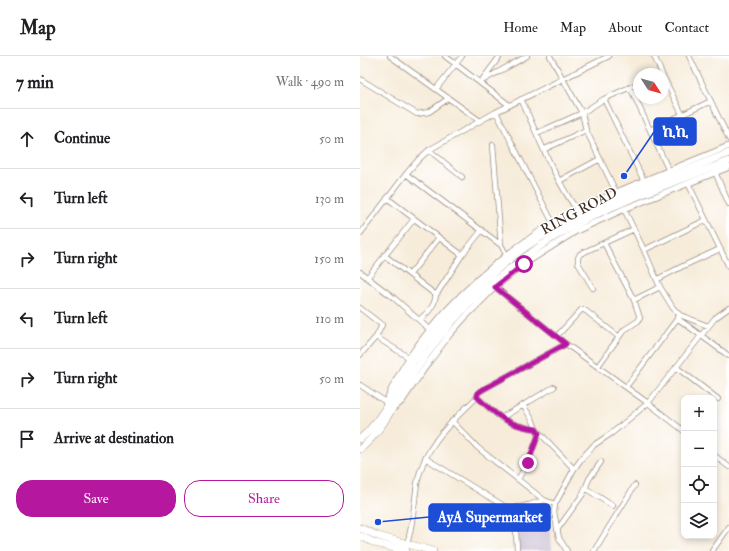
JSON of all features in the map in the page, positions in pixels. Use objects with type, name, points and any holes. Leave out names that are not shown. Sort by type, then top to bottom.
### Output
[{"type":"main road","name":"RING ROAD","points":[[360,449],[374,437],[388,405],[419,354],[448,316],[484,281],[515,255],[539,238],[563,224],[608,202],[729,153]]},
{"type":"main road","name":"RING ROAD","points":[[360,438],[374,424],[453,320],[477,296],[520,261],[564,232],[588,219],[622,203],[729,161]]},
{"type":"main road","points":[[360,528],[406,548]]},
{"type":"main road","points":[[360,536],[375,542],[433,551]]},
{"type":"street","points":[[390,56],[480,121]]},
{"type":"street","points":[[444,56],[509,105]]},
{"type":"street","points":[[436,89],[462,56]]},
{"type":"street","points":[[480,82],[500,56]]},
{"type":"street","points":[[480,82],[527,56]]},
{"type":"street","points":[[550,56],[582,113],[586,130],[616,192]]},
{"type":"street","points":[[360,234],[406,174],[429,150],[509,105],[609,56]]},
{"type":"street","points":[[654,56],[659,68]]},
{"type":"street","points":[[689,56],[728,132],[729,138]]},
{"type":"street","points":[[360,80],[417,114],[429,112],[449,98]]},
{"type":"street","points":[[537,133],[582,113],[604,99],[633,86]]},
{"type":"street","points":[[630,87],[669,171]]},
{"type":"street","points":[[669,88],[682,114]]},
{"type":"street","points":[[521,99],[559,181],[569,199],[578,210]]},
{"type":"street","points":[[604,99],[644,181]]},
{"type":"street","points":[[650,130],[711,101]]},
{"type":"street","points":[[496,112],[553,223]]},
{"type":"street","points":[[545,149],[586,130]]},
{"type":"street","points":[[494,145],[501,245]]},
{"type":"street","points":[[388,405],[392,386],[408,357],[460,296],[506,254],[553,223],[578,210],[616,192],[729,146]]},
{"type":"street","points":[[429,150],[462,177]]},
{"type":"street","points":[[559,181],[600,159]]},
{"type":"street","points":[[388,405],[402,401],[449,335],[495,287],[524,264],[576,231],[624,209],[729,167]]},
{"type":"street","points":[[715,172],[729,204]]},
{"type":"street","points":[[406,174],[501,245],[506,254]]},
{"type":"street","points":[[688,183],[729,267]]},
{"type":"street","points":[[387,198],[462,255]]},
{"type":"street","points":[[624,209],[658,279],[660,287],[678,316],[702,337],[729,356]]},
{"type":"street","points":[[367,278],[414,219]]},
{"type":"street","points":[[644,250],[706,220]]},
{"type":"street","points":[[593,288],[578,263],[580,254],[634,229]]},
{"type":"street","points":[[419,320],[429,311],[436,295],[462,255],[482,230]]},
{"type":"street","points":[[410,274],[440,238]]},
{"type":"street","points":[[598,366],[624,330],[640,318],[634,300],[604,243]]},
{"type":"street","points":[[658,279],[720,249]]},
{"type":"street","points":[[384,255],[436,295]]},
{"type":"street","points":[[360,272],[394,298],[430,330]]},
{"type":"street","points":[[495,287],[566,344],[598,366],[681,429]]},
{"type":"street","points":[[634,300],[660,287]]},
{"type":"street","points":[[360,308],[382,326],[376,337],[360,355]]},
{"type":"street","points":[[567,551],[559,538],[554,512],[555,504],[574,469],[594,445],[612,433],[648,403],[702,337],[708,326],[715,318],[729,308]]},
{"type":"street","points":[[557,336],[582,309],[619,337]]},
{"type":"street","points":[[678,316],[708,326]]},
{"type":"street","points":[[626,387],[678,316]]},
{"type":"street","points":[[376,337],[408,357]]},
{"type":"street","points":[[360,344],[366,348]]},
{"type":"street","points":[[406,548],[417,482],[424,458],[439,436],[482,390],[566,344]]},
{"type":"street","points":[[676,367],[718,399]]},
{"type":"street","points":[[360,385],[388,405]]},
{"type":"street","points":[[501,418],[554,387]]},
{"type":"street","points":[[477,397],[501,418],[524,428],[537,431]]},
{"type":"street","points":[[523,405],[533,421],[537,431],[574,469]]},
{"type":"street","points":[[452,422],[478,448],[544,500],[555,504]]},
{"type":"street","points":[[518,479],[528,463],[537,431]]},
{"type":"street","points":[[717,457],[729,467]]},
{"type":"street","points":[[424,458],[509,509],[544,500]]},
{"type":"street","points":[[557,530],[564,522],[589,479],[601,462]]},
{"type":"street","points":[[594,551],[635,485]]},
{"type":"street","points":[[585,488],[613,506]]},
{"type":"street","points":[[515,508],[517,551]]},
{"type":"street","points":[[712,551],[729,527]]},
{"type":"shaded area","points":[[549,504],[552,551],[518,551],[518,508]]},
{"type":"place","name":"ኪኪ","points":[[624,176]]},
{"type":"place","name":"AyA Supermarket","points":[[378,522]]},
{"type":"route","points":[[524,264],[495,287],[566,344],[482,390],[478,393],[477,397],[501,418],[524,428],[536,429],[539,433],[528,463]]}]
